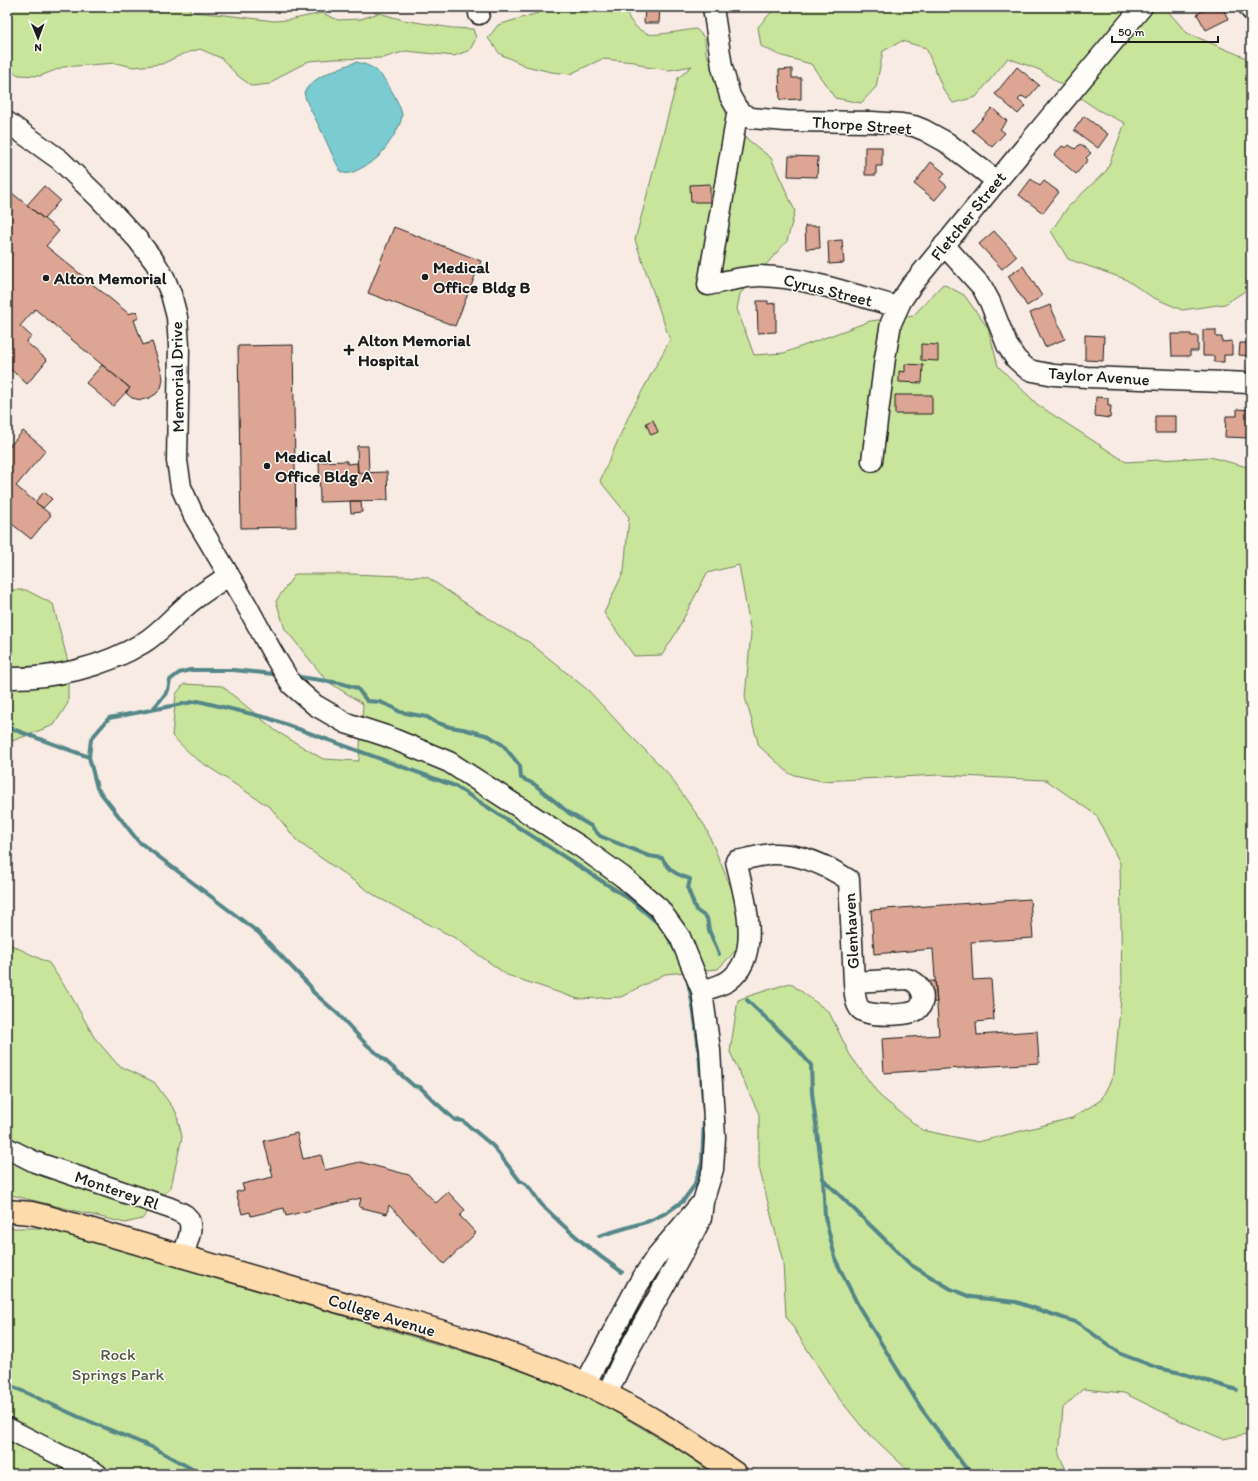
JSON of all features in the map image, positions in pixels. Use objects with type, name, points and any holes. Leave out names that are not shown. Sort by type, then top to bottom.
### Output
[{"type":"main road","name":"College Avenue","points":[[7,1211],[24,1212],[48,1217],[378,1313],[487,1346],[540,1365],[607,1394],[674,1432],[736,1474]]},
{"type":"street","points":[[713,7],[722,67],[730,96],[738,109]]},
{"type":"street","name":"Fletcher Street","points":[[872,461],[885,358],[891,323],[898,307],[911,286],[944,245],[1142,7]]},
{"type":"street","name":"Thorpe Street","points":[[738,109],[739,112],[751,118],[786,121],[872,122],[914,126],[946,142],[997,181]]},
{"type":"street","name":"Cyrus Street","points":[[738,109],[708,285],[758,276],[780,277],[807,282],[898,307]]},
{"type":"street","name":"Memorial Drive","points":[[7,122],[60,160],[93,192],[138,240],[164,277],[171,294],[177,317],[180,346],[177,461],[181,487],[194,516],[292,685],[315,706],[346,723],[386,736],[449,762],[581,847],[623,876],[659,908],[676,931],[702,990],[710,1050],[716,1137],[713,1169],[703,1202],[701,1218],[622,1362],[607,1394]]},
{"type":"street","name":"Taylor Avenue","points":[[944,245],[982,287],[990,302],[1007,345],[1016,360],[1026,368],[1033,371],[1054,375],[1251,383]]},
{"type":"street","points":[[7,678],[55,675],[80,670],[112,658],[144,643],[192,601],[229,575]]},
{"type":"street","name":"Glenhaven","points":[[702,990],[715,988],[728,981],[740,968],[748,950],[749,930],[745,900],[736,861],[772,854],[796,856],[820,864],[849,880],[854,982]]},
{"type":"street","name":"Monterey Rl","points":[[7,1148],[35,1162],[170,1208],[185,1216],[191,1225],[182,1257]]},
{"type":"street","points":[[585,1384],[638,1285],[656,1257],[703,1202]]},
{"type":"street","points":[[7,1428],[97,1474]]},
{"type":"green space","points":[[7,7],[187,7],[192,12],[274,21],[289,20],[322,13],[338,20],[361,19],[379,13],[403,20],[452,28],[473,29],[476,38],[470,50],[454,56],[406,51],[383,58],[309,61],[284,74],[270,84],[252,86],[238,76],[221,58],[200,49],[183,54],[162,64],[134,67],[115,63],[63,67],[40,76],[19,75],[7,69]]},
{"type":"green space","points":[[542,7],[626,7],[628,16],[633,24],[640,30],[649,34],[696,29],[705,38],[706,53],[747,139],[771,158],[795,211],[787,241],[740,294],[737,309],[754,355],[784,353],[870,321],[913,316],[943,284],[964,295],[988,328],[998,366],[1038,405],[1126,462],[1210,457],[1251,468],[1251,1433],[1223,1439],[1183,1422],[1124,1393],[1083,1389],[1063,1408],[1059,1455],[1068,1474],[912,1474],[863,1428],[837,1396],[786,1316],[783,1262],[759,1167],[759,1114],[730,1052],[738,1000],[790,983],[829,1012],[850,1055],[880,1096],[922,1130],[978,1142],[1072,1118],[1101,1100],[1114,1074],[1122,987],[1120,863],[1096,815],[1046,780],[939,775],[822,781],[790,774],[759,746],[745,697],[751,633],[739,565],[707,573],[676,633],[662,655],[634,656],[604,613],[624,571],[629,517],[600,481],[630,413],[670,340],[635,240],[678,78],[692,66],[670,70],[646,67],[635,62],[602,59],[570,74],[551,72],[526,66],[500,54],[488,38],[498,25],[538,13]]},
{"type":"green space","points":[[776,7],[913,7],[931,11],[934,7],[1164,7],[1187,33],[1244,57],[1251,62],[1251,287],[1225,304],[1182,310],[1152,297],[1125,279],[1068,259],[1051,231],[1068,207],[1107,170],[1125,123],[1098,110],[1040,70],[1008,58],[976,97],[953,103],[943,89],[926,48],[902,41],[883,51],[876,87],[861,103],[835,98],[811,64],[779,55],[761,46],[758,27]]},
{"type":"green space","points":[[295,574],[350,574],[427,577],[501,627],[529,642],[589,691],[666,771],[705,826],[740,909],[739,947],[718,969],[665,974],[621,997],[578,999],[507,975],[455,938],[377,897],[297,841],[271,808],[195,758],[172,736],[176,694],[184,684],[222,686],[276,731],[323,759],[359,761],[363,704],[327,681],[285,629],[276,601]]},
{"type":"green space","points":[[7,590],[26,590],[53,604],[68,662],[68,703],[54,725],[7,743]]},
{"type":"green space","points":[[7,943],[49,963],[70,994],[94,1037],[118,1065],[154,1082],[176,1112],[182,1137],[171,1187],[142,1219],[125,1223],[7,1194]]},
{"type":"green space","name":"Rock Springs Park","points":[[7,1228],[49,1228],[517,1368],[597,1401],[682,1452],[714,1474],[7,1474]]},
{"type":"water","points":[[356,62],[371,67],[381,75],[396,99],[402,115],[397,131],[379,156],[361,168],[347,173],[341,172],[308,104],[304,92],[314,81],[335,70]]},
{"type":"building","points":[[250,7],[269,7],[269,11],[250,10]]},
{"type":"building","points":[[645,7],[660,7],[659,23],[644,23]]},
{"type":"building","points":[[1209,7],[1222,7],[1228,19],[1206,30],[1197,14]]},
{"type":"building","points":[[1017,67],[1039,85],[1027,99],[1022,96],[1018,100],[1025,106],[1018,114],[995,94]]},
{"type":"building","points":[[792,69],[792,78],[801,78],[801,99],[780,100],[779,70]]},
{"type":"building","points":[[992,108],[1007,121],[1000,129],[1005,133],[992,147],[972,130]]},
{"type":"building","points":[[1084,116],[1108,134],[1098,148],[1074,130]]},
{"type":"building","points":[[1080,144],[1091,153],[1086,158],[1088,160],[1076,174],[1054,155],[1062,146],[1066,148],[1069,145],[1075,149]]},
{"type":"building","points":[[865,147],[882,147],[882,166],[876,166],[876,175],[865,175]]},
{"type":"building","points":[[789,156],[818,157],[817,177],[788,176]]},
{"type":"building","points":[[931,162],[945,173],[940,180],[947,186],[935,200],[914,184]]},
{"type":"building","points":[[1031,179],[1040,186],[1044,181],[1059,192],[1043,213],[1019,195]]},
{"type":"building","points":[[710,184],[710,202],[691,202],[690,185]]},
{"type":"building","points":[[44,186],[60,200],[44,219],[27,205]]},
{"type":"building","name":"Alton Memorial","points":[[7,189],[59,231],[46,246],[129,314],[137,311],[139,318],[134,320],[143,345],[152,342],[162,373],[163,380],[161,388],[156,394],[141,400],[132,398],[126,393],[130,388],[35,309],[20,326],[31,336],[26,342],[47,360],[27,384],[7,366]]},
{"type":"building","points":[[805,226],[819,226],[820,248],[806,249]]},
{"type":"building","name":"Medical Office Bldg B","points":[[394,227],[481,261],[455,326],[368,293]]},
{"type":"building","points":[[994,231],[1017,256],[1002,269],[979,244]]},
{"type":"building","points":[[842,240],[844,263],[829,264],[828,241]]},
{"type":"building","points":[[1023,266],[1042,296],[1027,306],[1008,276]]},
{"type":"building","points":[[757,301],[768,301],[768,304],[776,303],[776,332],[758,333]]},
{"type":"building","points":[[1050,305],[1065,339],[1045,347],[1030,313]]},
{"type":"building","points":[[1203,330],[1216,330],[1216,337],[1222,337],[1222,342],[1232,341],[1232,355],[1224,355],[1224,362],[1214,362],[1214,356],[1203,356]]},
{"type":"building","points":[[1171,334],[1191,334],[1191,336],[1198,336],[1198,351],[1190,351],[1190,356],[1172,356]]},
{"type":"building","points":[[1085,335],[1104,336],[1103,361],[1085,360]]},
{"type":"building","points":[[1248,336],[1251,336],[1251,356],[1239,355],[1240,343],[1247,343]]},
{"type":"building","points":[[921,344],[938,345],[938,361],[921,360]]},
{"type":"building","name":"Medical Office Bldg A","points":[[293,345],[296,527],[241,528],[238,346]]},
{"type":"building","points":[[905,364],[923,365],[922,383],[899,382],[899,371],[905,372]]},
{"type":"building","points":[[102,365],[130,388],[113,406],[86,383]]},
{"type":"building","points":[[895,395],[932,395],[932,414],[895,414]]},
{"type":"building","points":[[1096,397],[1108,398],[1108,406],[1111,406],[1110,418],[1095,416]]},
{"type":"building","points":[[1237,409],[1251,410],[1251,438],[1225,437],[1226,416],[1237,416]]},
{"type":"building","points":[[1155,416],[1176,416],[1176,433],[1155,433]]},
{"type":"building","points":[[653,420],[658,432],[651,435],[646,423]]},
{"type":"building","points":[[23,431],[46,450],[16,486],[51,515],[31,539],[7,520],[7,449]]},
{"type":"building","points":[[357,446],[368,446],[369,473],[358,473]]},
{"type":"building","points":[[347,461],[347,464],[357,463],[358,473],[387,472],[388,500],[320,502],[319,462]]},
{"type":"building","points":[[44,492],[52,499],[43,508],[35,502]]},
{"type":"building","points":[[350,501],[361,501],[362,512],[351,513]]},
{"type":"building","points":[[1030,899],[1033,938],[971,942],[973,980],[991,979],[994,1020],[976,1022],[977,1035],[1037,1031],[1039,1063],[884,1073],[882,1039],[939,1035],[933,949],[874,954],[871,910]]},
{"type":"building","points":[[935,981],[937,1002],[915,1004],[913,982]]},
{"type":"building","points":[[297,1133],[303,1159],[321,1155],[325,1170],[360,1162],[409,1175],[436,1203],[448,1192],[465,1210],[460,1216],[476,1233],[444,1264],[389,1205],[387,1214],[359,1207],[361,1198],[286,1216],[284,1208],[251,1216],[250,1212],[242,1214],[236,1192],[244,1190],[242,1184],[273,1177],[264,1141]]},
{"type":"waterway","points":[[152,710],[168,690],[170,680],[179,673],[190,670],[233,670],[273,674]]},
{"type":"waterway","points":[[300,677],[340,683],[357,688],[367,701],[380,702],[400,712],[427,717],[435,722],[450,727],[489,736],[503,745],[520,766],[521,778],[534,784],[569,813],[591,826],[600,836],[649,856],[662,858],[673,872],[690,879],[688,889],[696,910],[707,918],[709,930],[719,954]]},
{"type":"waterway","points":[[622,1272],[591,1249],[553,1216],[527,1185],[520,1181],[493,1146],[463,1121],[455,1120],[420,1087],[414,1086],[365,1043],[338,1014],[313,992],[310,986],[259,933],[138,841],[97,788],[89,757],[91,739],[109,718],[198,701],[268,718],[455,786],[631,900],[661,926]]},
{"type":"waterway","points":[[7,727],[89,757]]},
{"type":"waterway","points":[[667,935],[674,948]]},
{"type":"waterway","points":[[687,978],[696,1028],[704,1112]]},
{"type":"waterway","points":[[747,1000],[792,1043],[811,1065],[812,1093],[823,1179],[825,1217],[836,1261],[859,1307],[921,1408],[965,1467],[971,1470],[973,1474]]},
{"type":"waterway","points":[[599,1236],[649,1221],[666,1213],[683,1201],[694,1186],[702,1163],[704,1119]]},
{"type":"waterway","points":[[823,1179],[911,1265],[951,1289],[971,1297],[1016,1302],[1078,1323],[1121,1354],[1158,1368],[1181,1373],[1237,1390]]},
{"type":"waterway","points":[[7,1384],[79,1417],[154,1448],[201,1474]]},
{"type":"place","name":"Medical Office Bldg B","points":[[425,277]]},
{"type":"place","name":"Alton Memorial","points":[[46,278]]},
{"type":"place","name":"Alton Memorial Hospital","points":[[349,350]]},
{"type":"place","name":"Medical Office Bldg A","points":[[267,466]]}]
